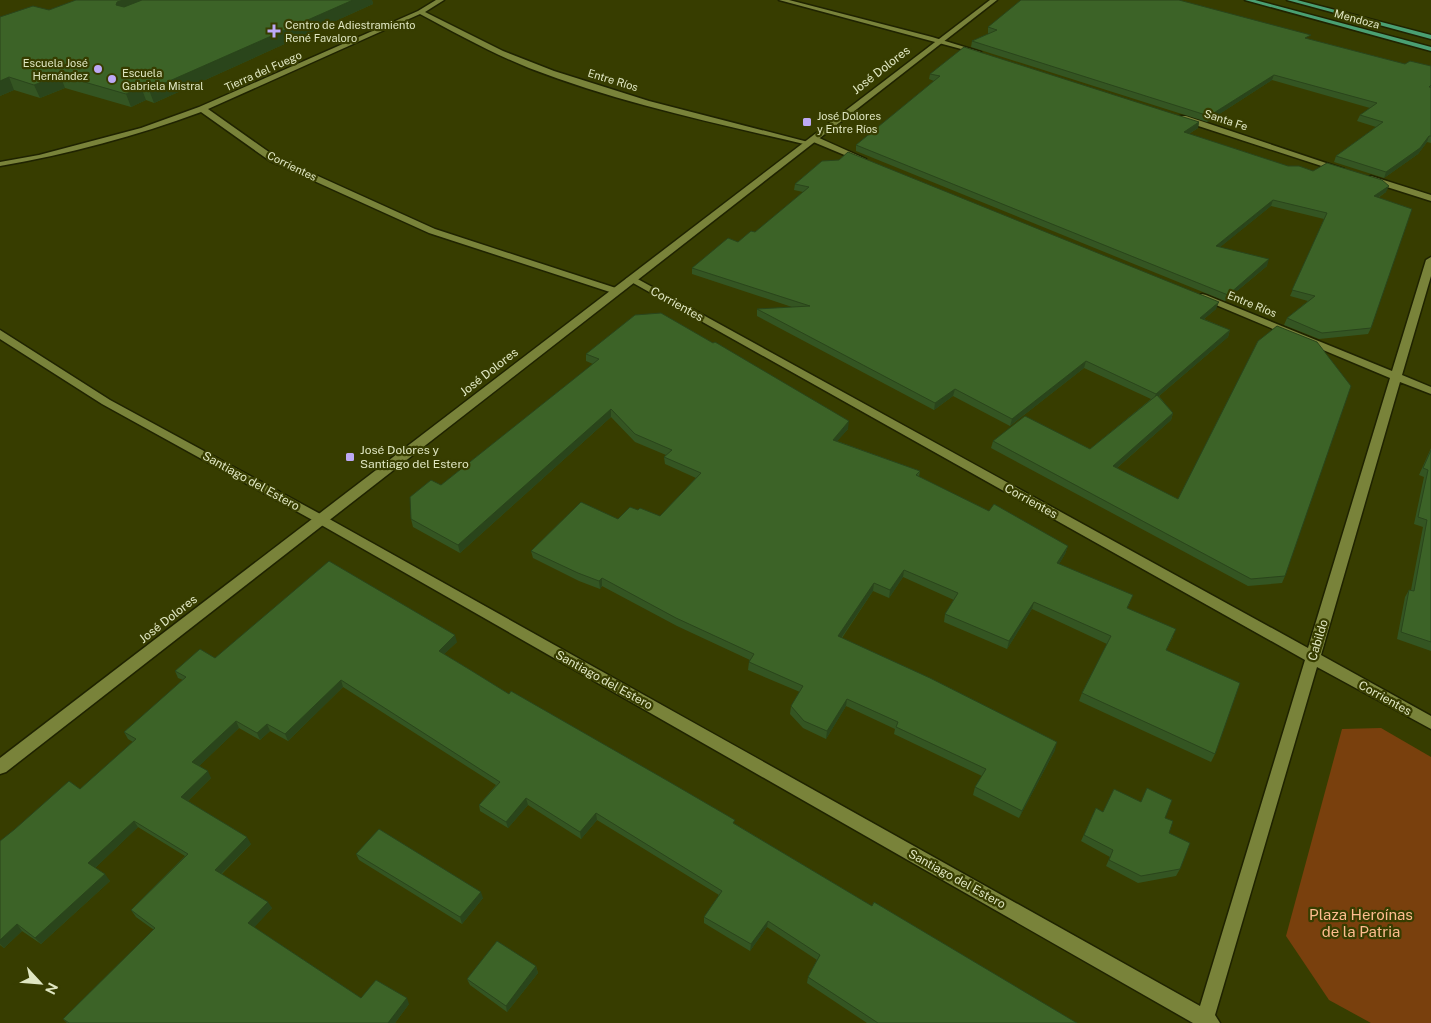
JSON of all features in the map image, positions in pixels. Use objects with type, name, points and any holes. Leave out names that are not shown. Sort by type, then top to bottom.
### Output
[{"type":"main road","name":"Mendoza","points":[[1248,0],[1431,49]]},
{"type":"main road","name":"Mendoza","points":[[1290,0],[1431,37]]},
{"type":"street","name":"Tierra del Fuego","points":[[0,164],[39,157],[144,130],[202,109],[420,12],[441,0]]},
{"type":"street","points":[[782,0],[839,17],[941,41],[989,56]]},
{"type":"street","name":"José Dolores","points":[[0,767],[994,0]]},
{"type":"street","name":"Entre Ríos","points":[[420,12],[482,44],[549,73],[651,104],[811,141],[867,161]]},
{"type":"street","name":"Corrientes","points":[[202,109],[273,159],[432,231],[616,291]]},
{"type":"street","name":"Santa Fe","points":[[1177,116],[1346,171]]},
{"type":"street","points":[[1365,177],[1431,198]]},
{"type":"street","name":"Cabildo","points":[[1208,1021],[1312,657],[1431,260]]},
{"type":"street","name":"Corrientes","points":[[631,279],[1431,723]]},
{"type":"street","name":"Entre Ríos","points":[[1196,295],[1431,391]]},
{"type":"street","name":"Santiago del Estero","points":[[0,333],[6,339],[106,402],[320,519],[1208,1021]]},
{"type":"green space","name":"Plaza Heroínas de la Patria","points":[[1381,728],[1431,757],[1431,1023],[1371,1023],[1329,1000],[1286,936],[1342,729]]},
{"type":"building","points":[[76,0],[123,0],[117,2],[116,5],[124,7],[142,0],[353,0],[149,90],[141,87],[126,94],[60,75],[34,85],[9,77],[0,81],[0,17],[33,6],[49,10]]},
{"type":"building","points":[[1021,0],[1179,0],[1311,35],[1305,38],[1405,64],[1410,61],[1431,66],[1431,85],[1429,87],[1431,87],[1431,136],[1420,148],[1386,172],[1336,156],[1383,122],[1360,115],[1377,103],[1274,75],[1209,116],[972,41],[997,30],[988,27]]},
{"type":"building","points":[[964,47],[1199,122],[1184,132],[1288,166],[1299,166],[1313,171],[1327,163],[1382,180],[1389,186],[1374,196],[1412,209],[1371,328],[1322,333],[1287,318],[1315,296],[1292,290],[1327,213],[1273,200],[1216,246],[1269,259],[1228,295],[856,145],[940,76],[930,74]]},
{"type":"building","points":[[848,152],[1219,302],[1200,318],[1230,330],[1156,394],[1086,361],[1012,419],[955,389],[935,403],[757,309],[810,306],[692,268],[728,238],[738,242],[751,231],[755,232],[809,187],[795,184],[822,161],[839,160]]},
{"type":"building","points":[[661,313],[713,343],[715,342],[849,421],[833,440],[920,471],[916,475],[989,511],[994,504],[1068,546],[1057,563],[1133,595],[1127,608],[1176,629],[1166,650],[1240,683],[1215,754],[1082,693],[1111,636],[1034,602],[1009,641],[945,614],[958,593],[904,570],[890,590],[874,583],[838,636],[930,678],[1057,742],[1022,811],[975,787],[986,769],[896,727],[898,722],[847,699],[827,731],[804,721],[791,706],[803,686],[749,662],[754,654],[676,618],[602,578],[599,581],[531,551],[581,502],[618,519],[630,507],[638,510],[640,508],[660,516],[701,473],[664,457],[672,450],[635,434],[611,409],[458,545],[411,519],[410,497],[431,480],[441,485],[599,359],[586,354],[635,315]]},
{"type":"building","points":[[1277,326],[1317,342],[1351,386],[1285,576],[1251,579],[993,441],[1025,416],[1090,449],[1157,395],[1173,413],[1113,466],[1178,499],[1258,341]]},
{"type":"building","points":[[1431,450],[1431,642],[1401,632],[1409,590],[1414,591],[1427,520],[1418,517],[1428,470],[1423,468]]},
{"type":"building","points":[[329,561],[455,635],[439,651],[509,694],[511,691],[735,820],[733,823],[872,906],[874,902],[1077,1023],[878,1023],[808,977],[820,955],[768,921],[751,944],[704,917],[722,891],[596,813],[580,832],[526,798],[506,822],[479,805],[500,782],[341,680],[285,734],[267,724],[257,733],[236,721],[192,762],[208,771],[181,797],[247,837],[215,870],[268,902],[248,923],[361,998],[376,980],[407,998],[388,1023],[69,1023],[63,1019],[155,928],[131,910],[188,854],[134,821],[88,863],[105,874],[35,938],[17,924],[0,940],[0,841],[69,781],[80,789],[136,739],[124,732],[186,677],[175,671],[200,649],[215,658]]},
{"type":"building","points":[[1147,788],[1172,800],[1165,818],[1173,821],[1169,833],[1190,843],[1180,869],[1141,876],[1109,860],[1113,850],[1084,835],[1096,808],[1103,812],[1114,789],[1141,802]]},
{"type":"building","points":[[379,829],[481,892],[460,917],[356,854]]},
{"type":"building","points":[[497,941],[536,966],[506,1006],[467,979]]},
{"type":"place","name":"Centro de Adiestramiento René Favaloro","points":[[274,31]]},
{"type":"place","name":"Escuela José Hernández","points":[[98,69]]},
{"type":"place","name":"Escuela Gabriela Mistral","points":[[112,79]]},
{"type":"place","name":"José Dolores y Entre Ríos","points":[[807,122]]},
{"type":"place","name":"José Dolores y Santiago del Estero","points":[[350,457]]}]
